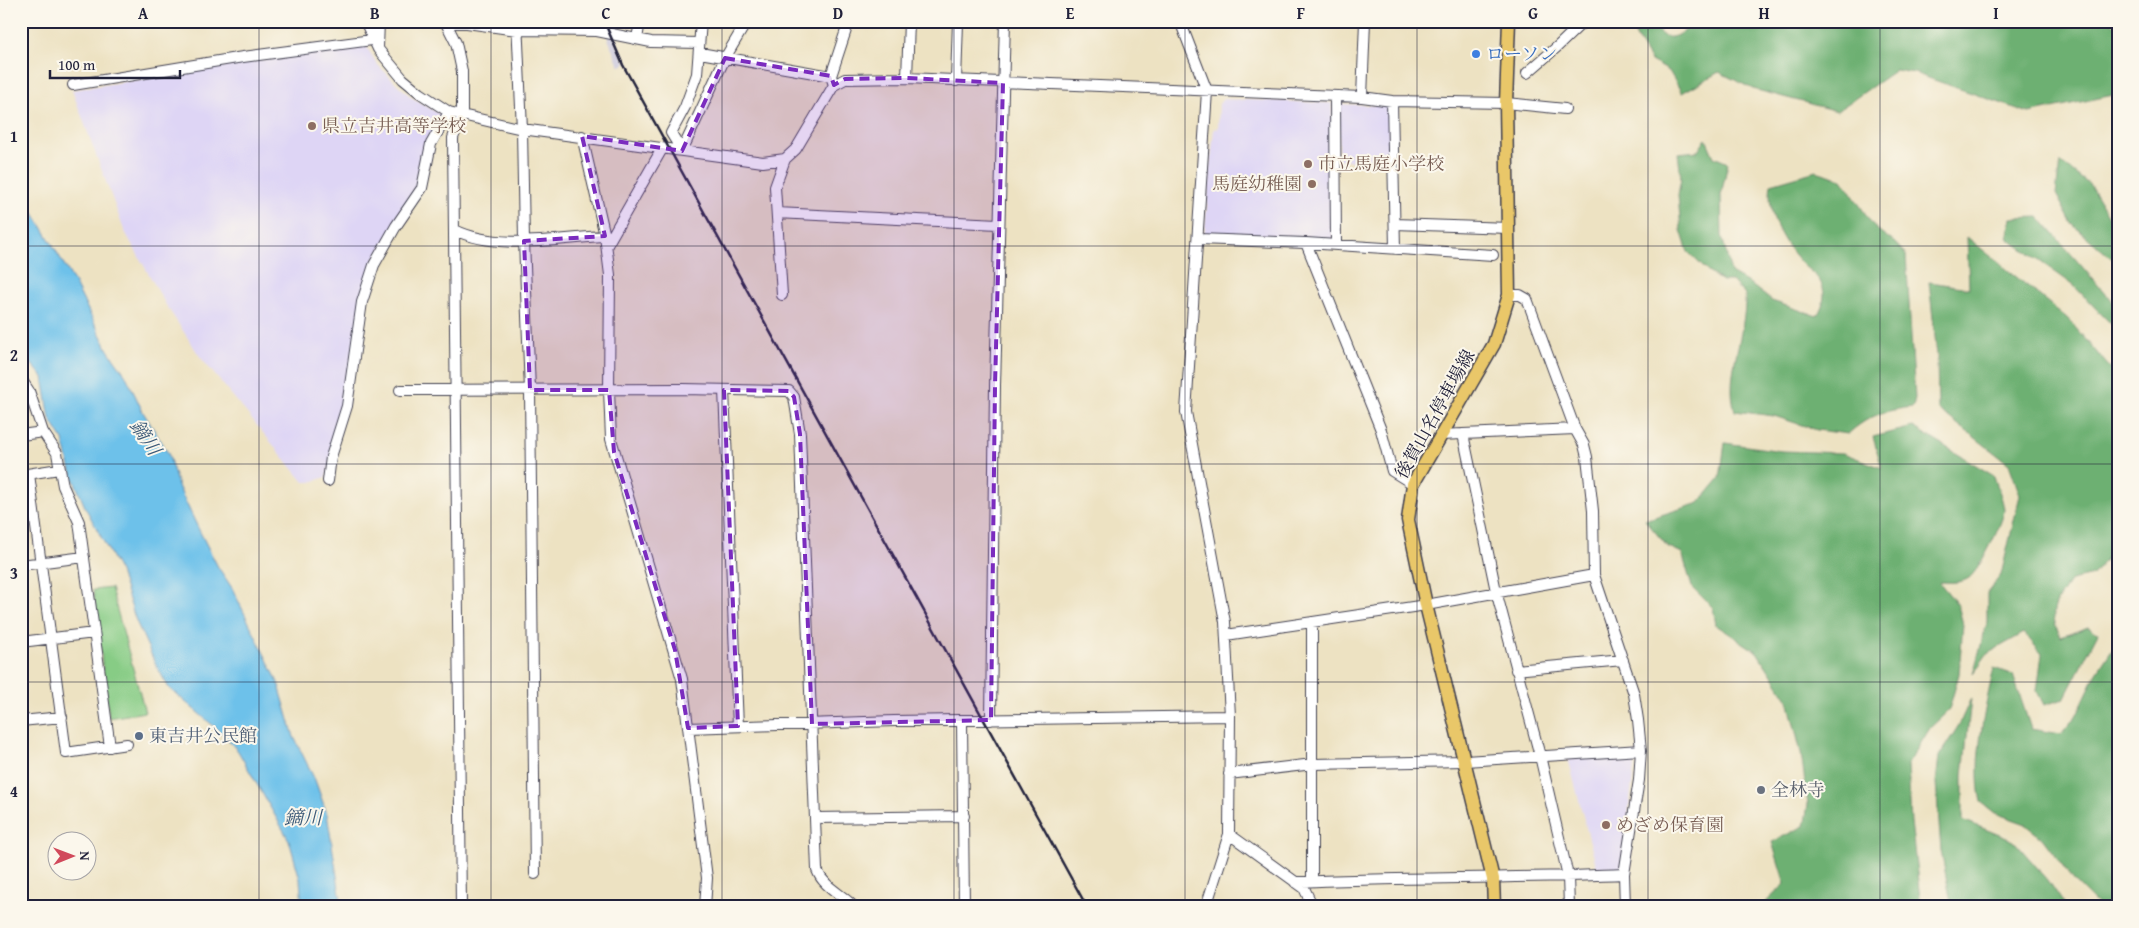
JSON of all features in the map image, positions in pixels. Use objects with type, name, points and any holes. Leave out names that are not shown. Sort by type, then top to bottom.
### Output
[{"type":"main road","name":"後賀山名停車場線","points":[[1494,907],[1493,879],[1426,604],[1408,520],[1413,484],[1494,344],[1509,295],[1506,103],[1509,21]]},
{"type":"street","points":[[365,21],[375,44],[414,88],[449,112],[522,128],[662,149],[763,162],[785,159]]},
{"type":"street","points":[[375,44],[379,21]]},
{"type":"street","points":[[637,40],[640,21]]},
{"type":"street","points":[[682,151],[671,133],[685,107],[697,74],[701,21]]},
{"type":"street","points":[[682,151],[725,58],[747,21]]},
{"type":"street","points":[[782,295],[775,187],[785,159],[796,149],[832,81],[849,21]]},
{"type":"street","points":[[907,78],[909,21]]},
{"type":"street","points":[[992,720],[998,224],[1005,21]]},
{"type":"street","points":[[1180,21],[1207,91],[1199,239],[1186,412],[1226,635],[1230,716],[1229,834],[1206,907]]},
{"type":"street","points":[[1362,97],[1365,21]]},
{"type":"street","points":[[1527,73],[1584,21]]},
{"type":"street","points":[[445,22],[597,31],[637,40],[699,48],[725,58],[832,81],[907,78],[1362,97],[1392,101],[1506,103],[1565,109]]},
{"type":"street","points":[[445,22],[456,43],[462,71],[462,114],[453,138],[461,907]]},
{"type":"street","points":[[956,80],[958,22]]},
{"type":"street","points":[[517,26],[530,390],[535,874]]},
{"type":"street","points":[[73,85],[243,57],[375,44]]},
{"type":"street","points":[[1335,96],[1336,245]]},
{"type":"street","points":[[1392,101],[1395,249]]},
{"type":"street","points":[[328,481],[331,457],[347,406],[362,302],[374,265],[396,226],[422,188],[431,144],[449,112]]},
{"type":"street","points":[[582,136],[606,241],[610,275],[609,390],[611,440],[675,650],[682,679],[707,878],[706,907]]},
{"type":"street","points":[[606,241],[662,149]]},
{"type":"street","points":[[776,213],[998,224]]},
{"type":"street","points":[[1395,224],[1509,228]]},
{"type":"street","points":[[455,230],[466,236],[524,242],[606,241]]},
{"type":"street","points":[[1199,239],[1306,243],[1494,255]]},
{"type":"street","points":[[1306,243],[1381,430],[1392,470],[1413,484]]},
{"type":"street","points":[[1509,295],[1520,294],[1527,299],[1575,429],[1584,445],[1593,511],[1594,575],[1634,694],[1640,750],[1640,780],[1624,874],[1625,907]]},
{"type":"street","points":[[21,380],[26,398],[43,432],[57,453],[63,486],[79,522],[110,747]]},
{"type":"street","points":[[400,390],[789,391],[794,397],[800,434],[817,870],[820,878],[854,907]]},
{"type":"street","points":[[724,390],[738,726]]},
{"type":"street","points":[[1440,435],[1575,429]]},
{"type":"street","points":[[21,436],[43,432]]},
{"type":"street","points":[[1463,434],[1496,591],[1540,756],[1568,876],[1569,907]]},
{"type":"street","points":[[59,469],[25,474],[41,562],[66,753],[127,744]]},
{"type":"street","points":[[21,565],[84,557]]},
{"type":"street","points":[[1226,635],[1426,604],[1594,575]]},
{"type":"street","points":[[1312,622],[1312,881]]},
{"type":"street","points":[[21,642],[94,633]]},
{"type":"street","points":[[1516,670],[1623,660]]},
{"type":"street","points":[[688,728],[1230,716]]},
{"type":"street","points":[[21,721],[62,717]]},
{"type":"street","points":[[962,722],[964,907]]},
{"type":"street","points":[[1229,774],[1313,764],[1465,760],[1640,750]]},
{"type":"street","points":[[815,818],[964,816]]},
{"type":"street","points":[[1229,834],[1304,888],[1313,907]]},
{"type":"street","points":[[1295,882],[1391,878],[1493,879],[1624,874]]},
{"type":"highlighted area","points":[[725,58],[831,76],[834,85],[845,79],[907,78],[1003,83],[995,386],[991,720],[812,724],[800,434],[794,397],[789,391],[724,390],[738,726],[688,728],[675,650],[614,452],[609,390],[530,390],[524,241],[605,236],[582,136],[682,151]]},
{"type":"shaded area","points":[[601,21],[607,21],[626,63],[623,65],[619,66]]},
{"type":"shaded area","points":[[365,44],[377,64],[397,84],[411,97],[441,115],[417,190],[372,263],[346,406],[326,477],[311,482],[304,482],[201,358],[166,305],[124,230],[72,90]]},
{"type":"shaded area","points":[[1223,99],[1332,103],[1333,238],[1329,241],[1204,236],[1214,128],[1218,129],[1219,104]]},
{"type":"shaded area","points":[[1339,104],[1389,106],[1390,164],[1339,160]]},
{"type":"shaded area","name":"めざめ保育園","points":[[1636,753],[1621,872],[1598,873],[1568,758]]},
{"type":"green space","points":[[1632,21],[1654,21],[1662,35],[1673,37],[1685,31],[1696,21],[2108,21],[2118,28],[2118,94],[2029,113],[1914,73],[1896,70],[1837,111],[1753,89],[1719,72],[1682,93],[1669,71],[1651,61],[1633,30]]},
{"type":"green space","points":[[1706,139],[1714,157],[1728,163],[1721,195],[1722,236],[1731,273],[1750,284],[1772,301],[1817,316],[1824,296],[1820,280],[1802,264],[1788,246],[1777,227],[1771,206],[1771,184],[1816,171],[1842,179],[1875,228],[1895,243],[1906,255],[1915,399],[1913,407],[1878,414],[1863,422],[1848,434],[1817,430],[1774,416],[1735,411],[1732,397],[1732,382],[1743,324],[1745,295],[1732,281],[1722,281],[1708,272],[1688,252],[1681,230],[1678,195],[1681,178],[1678,153],[1698,151]]},
{"type":"green space","points":[[2060,162],[2090,185],[2118,232],[2118,264],[2072,224],[2056,194]]},
{"type":"green space","points":[[2039,217],[2118,308],[2118,334],[2115,328],[2072,284],[2007,238],[2012,218]]},
{"type":"green space","points":[[1967,237],[2067,318],[2118,377],[2118,544],[2093,575],[2071,580],[2057,601],[2054,613],[2054,620],[2061,637],[2088,627],[2098,633],[2064,699],[2044,705],[2037,691],[2042,654],[2024,633],[1987,654],[1973,674],[1987,623],[1987,593],[2001,575],[2020,495],[2009,464],[1938,409],[1937,355],[1929,282],[1969,288]]},
{"type":"green space","points":[[1913,427],[1994,476],[2004,510],[1996,535],[1973,574],[1962,581],[1939,582],[1958,605],[1963,624],[1959,674],[1949,710],[1930,728],[1908,764],[1911,822],[1921,907],[1767,907],[1766,902],[1785,884],[1772,842],[1804,826],[1808,805],[1801,753],[1788,700],[1757,652],[1716,625],[1713,608],[1692,587],[1682,553],[1667,546],[1645,520],[1699,503],[1720,478],[1725,443],[1782,451],[1843,453],[1882,468],[1873,437]]},
{"type":"green space","points":[[111,588],[145,712],[109,718],[93,590]]},
{"type":"green space","points":[[2118,640],[2118,907],[2100,907],[2075,882],[2042,838],[2023,823],[1995,813],[1981,802],[1978,770],[1979,753],[1994,668],[2013,675],[2031,729],[2061,734],[2076,716],[2096,674]]},
{"type":"green space","points":[[1971,698],[1963,775],[1963,820],[2014,841],[2048,880],[2066,907],[1952,907],[1941,851],[1936,782],[1939,756],[1959,725]]},
{"type":"water","name":"鏑川","points":[[21,191],[72,278],[108,350],[125,374],[143,412],[168,453],[178,486],[200,532],[218,567],[232,588],[278,682],[294,737],[315,780],[327,814],[342,907],[302,907],[300,879],[289,840],[238,751],[223,734],[169,688],[136,621],[120,572],[85,507],[72,475],[63,440],[50,419],[43,377],[21,352]]},
{"type":"railway","points":[[604,21],[623,65],[1087,907]]},
{"type":"place","name":"ローソン","points":[[1476,54]]},
{"type":"place","name":"県立吉井高等学校","points":[[312,126]]},
{"type":"place","name":"市立馬庭小学校","points":[[1308,164]]},
{"type":"place","name":"馬庭幼稚園","points":[[1312,184]]},
{"type":"place","name":"東吉井公民館","points":[[139,736]]},
{"type":"place","name":"全林寺","points":[[1761,790]]},
{"type":"place","name":"めざめ保育園","points":[[1606,825]]}]
